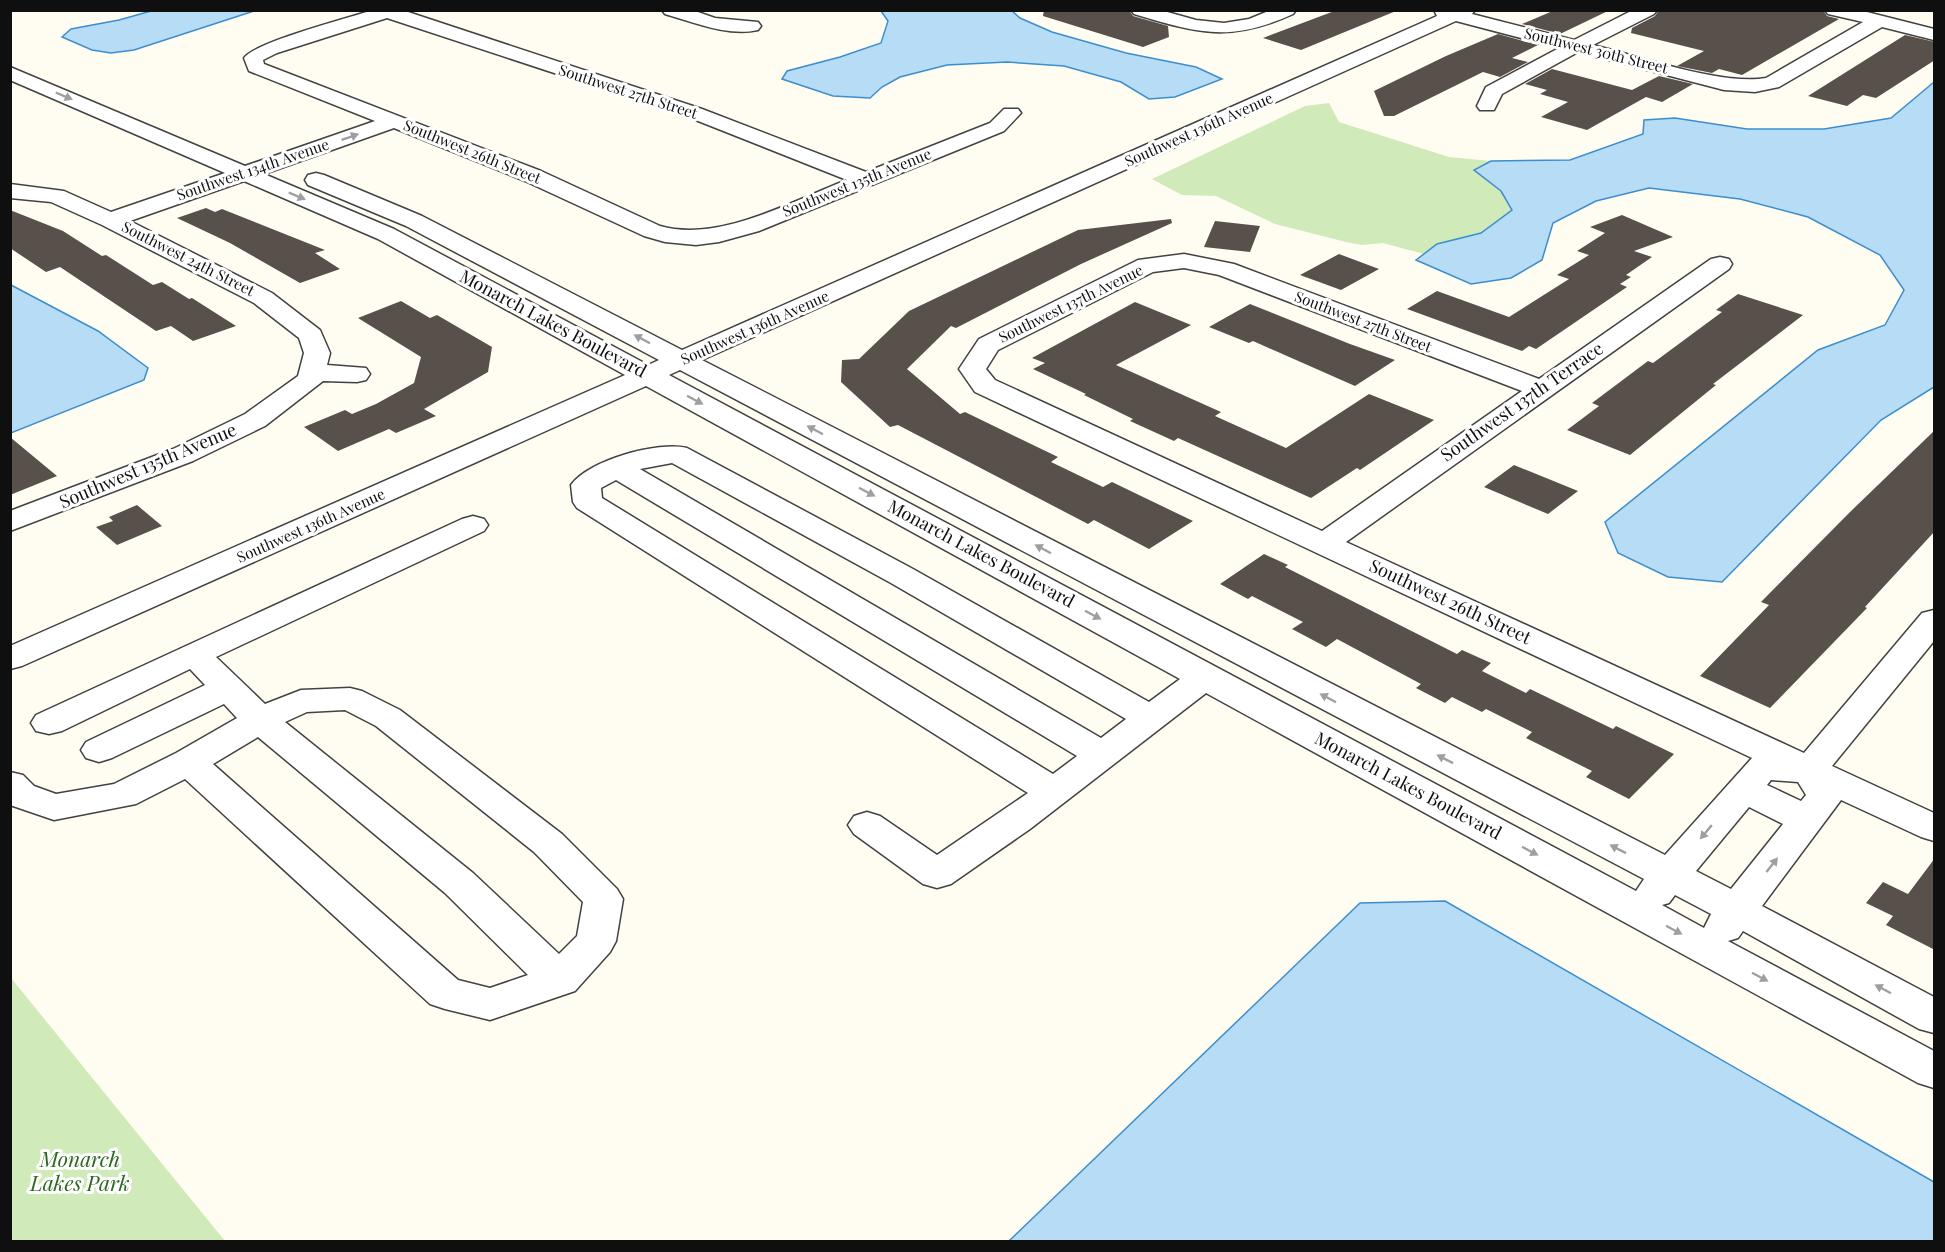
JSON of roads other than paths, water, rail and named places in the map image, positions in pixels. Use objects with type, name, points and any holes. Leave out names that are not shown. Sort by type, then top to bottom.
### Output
[{"type":"street","points":[[671,10],[714,23],[752,26]]},
{"type":"street","points":[[1140,10],[1193,26],[1227,28],[1252,24],[1287,10]]},
{"type":"street","points":[[1487,106],[1493,91],[1648,10]]},
{"type":"street","points":[[1834,10],[1935,34]]},
{"type":"street","name":"Southwest 26th Street","points":[[390,11],[270,49],[253,58],[256,67],[533,176],[652,231],[673,237],[696,238]]},
{"type":"street","name":"Southwest 27th Street","points":[[390,11],[695,113],[865,179]]},
{"type":"street","name":"Southwest 30th Street","points":[[1453,12],[1724,84],[1755,86],[1772,83],[1879,21]]},
{"type":"street","name":"Southwest 136th Avenue","points":[[10,658],[650,375],[1453,12]]},
{"type":"street","name":"Monarch Lakes Boulevard","points":[[12,61],[58,73]]},
{"type":"street","name":"Monarch Lakes Boulevard","points":[[12,61],[248,161],[414,221],[1737,910],[1935,1017]]},
{"type":"street","name":"Southwest 134th Avenue","points":[[100,215],[373,113]]},
{"type":"street","name":"Southwest 135th Avenue","points":[[696,238],[719,235],[751,226],[997,127],[1011,113]]},
{"type":"street","name":"Southwest 134th Avenue","points":[[248,161],[395,121]]},
{"type":"street","name":"Monarch Lakes Boulevard","points":[[248,161],[650,375],[1935,1071]]},
{"type":"street","name":"Southwest 24th Street","points":[[10,191],[56,196],[100,215],[263,298],[311,335],[317,353],[310,376]]},
{"type":"street","name":"Southwest 27th Street","points":[[1184,261],[1225,269],[1541,389]]},
{"type":"street","name":"Southwest 137th Avenue","points":[[972,369],[988,345],[1147,265],[1184,261]]},
{"type":"street","name":"Southwest 137th Terrace","points":[[1325,543],[1720,264]]},
{"type":"street","name":"Southwest 26th Street","points":[[972,369],[985,386],[1935,828]]},
{"type":"street","points":[[310,376],[357,374]]},
{"type":"street","name":"Southwest 135th Avenue","points":[[10,522],[183,455],[255,420],[310,376]]},
{"type":"street","points":[[1054,792],[588,502],[586,485],[616,467],[654,455],[677,454],[902,576],[1151,718]]},
{"type":"street","points":[[616,467],[1103,755]]},
{"type":"street","points":[[49,723],[473,525]]},
{"type":"street","points":[[1809,770],[1935,620]]},
{"type":"street","points":[[194,654],[260,720],[459,883],[560,980]]},
{"type":"street","points":[[867,825],[937,874],[1054,792],[1206,676]]},
{"type":"street","points":[[99,750],[228,688]]},
{"type":"street","points":[[10,784],[21,795],[54,807],[123,795],[189,762],[260,720],[301,701],[350,699],[388,718],[548,843],[603,899],[596,941],[560,980],[489,1004],[445,993],[189,762]]},
{"type":"street","points":[[1640,911],[1762,767],[1809,770]]},
{"type":"street","points":[[1709,949],[1825,796],[1809,770]]},
{"type":"street","points":[[1743,789],[1807,820]]},
{"type":"water","points":[[151,11],[254,11],[134,50],[111,53],[92,50],[62,37],[71,29]]},
{"type":"water","points":[[881,11],[1012,11],[1020,18],[1052,32],[1126,53],[1196,67],[1222,79],[1175,97],[1149,99],[1121,82],[1064,66],[1007,62],[947,65],[900,77],[882,87],[870,98],[833,96],[782,79],[787,71],[881,43],[888,21]]},
{"type":"water","points":[[1934,82],[1934,387],[1881,420],[1722,582],[1668,577],[1618,553],[1605,522],[1818,350],[1885,325],[1904,290],[1880,255],[1808,217],[1740,199],[1649,188],[1596,201],[1553,223],[1542,260],[1511,278],[1471,284],[1416,260],[1437,244],[1481,233],[1512,210],[1501,191],[1474,170],[1491,161],[1570,160],[1643,134],[1644,120],[1675,118],[1747,129],[1824,129],[1891,118]]},
{"type":"water","points":[[11,285],[98,331],[148,368],[144,380],[11,433]]},
{"type":"water","points":[[1445,901],[1934,1182],[1934,1241],[1009,1241],[1360,903]]},
{"type":"park label","name":"Monarch Lakes Park","points":[[80,1172]]}]
